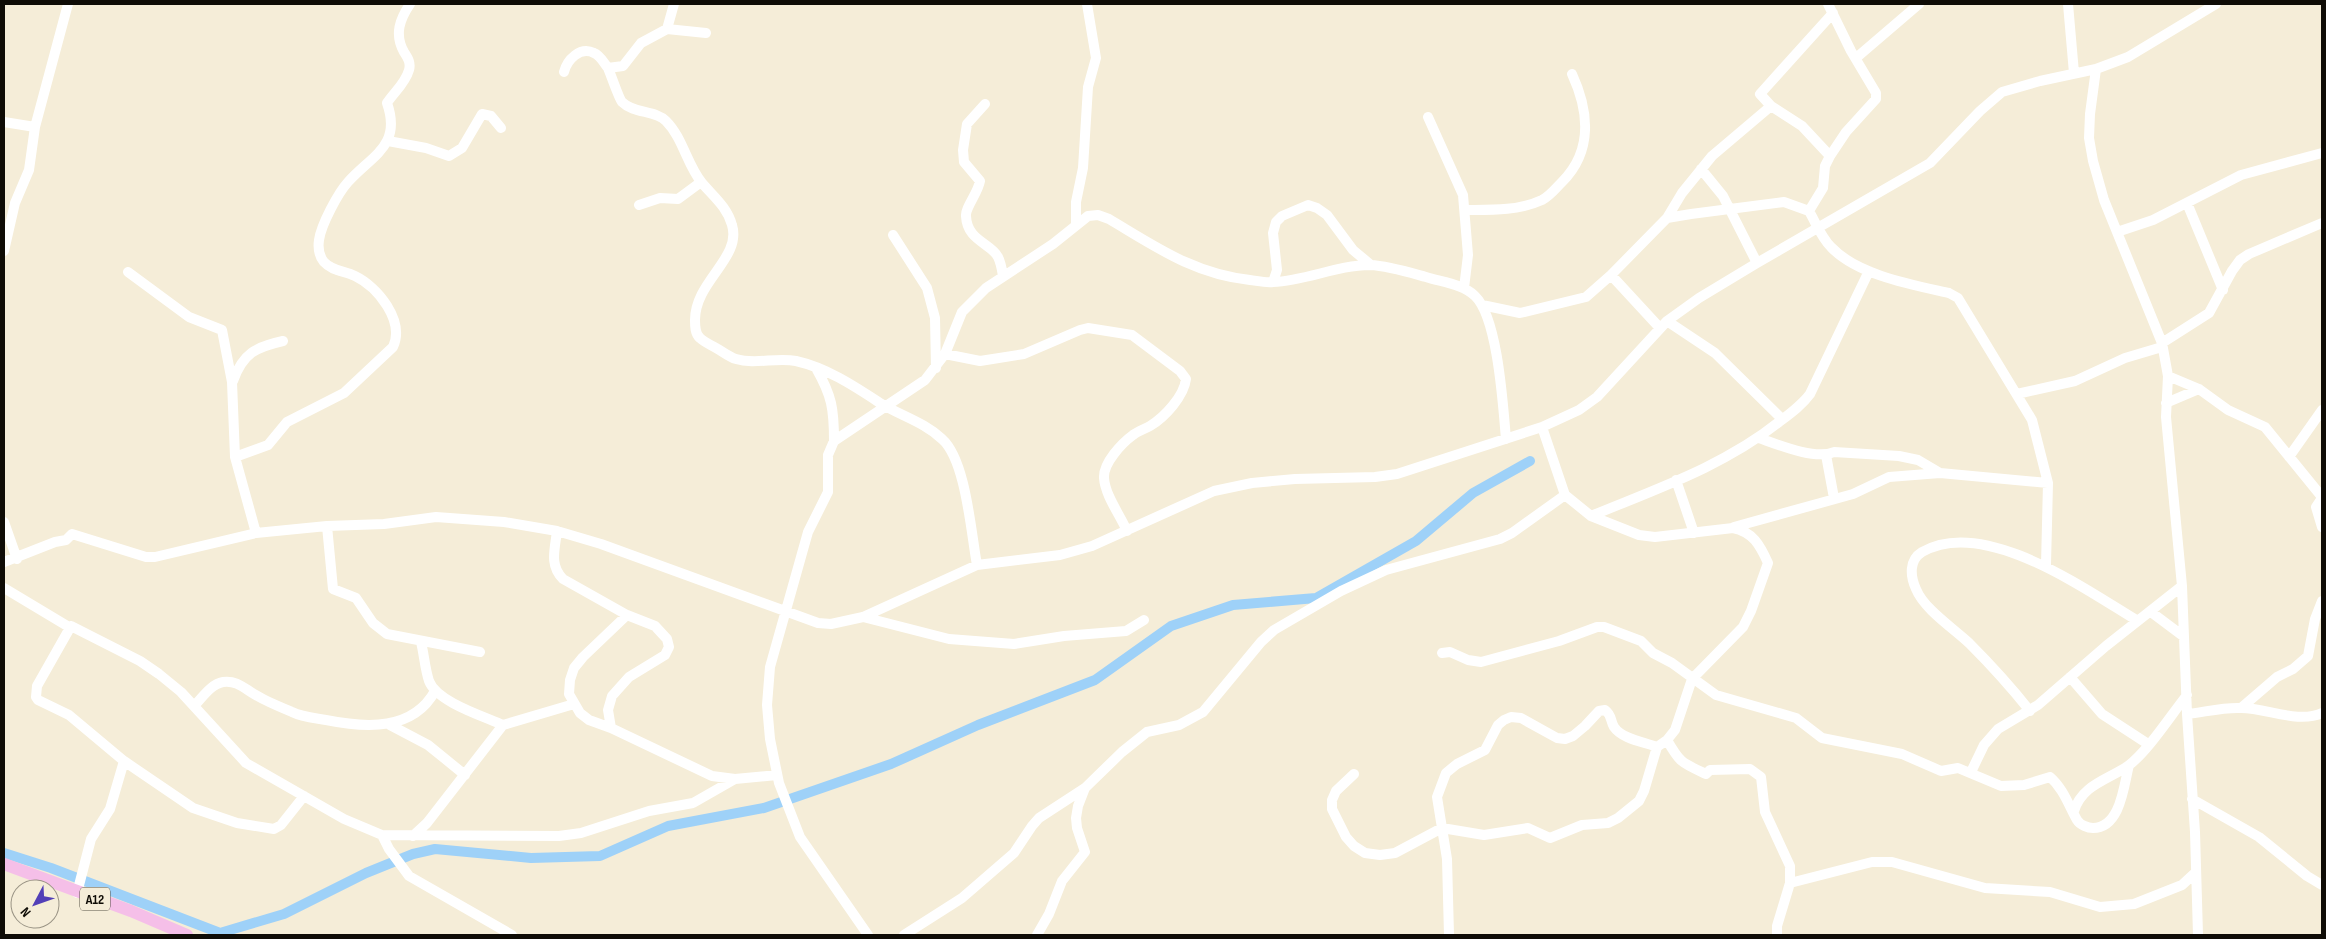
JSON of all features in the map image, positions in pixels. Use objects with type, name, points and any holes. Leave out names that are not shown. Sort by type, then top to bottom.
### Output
[{"type":"main road","name":"A12","points":[[4,864],[77,893],[131,911],[187,935]]},
{"type":"street","points":[[4,251],[15,203],[29,170],[35,127],[68,4]]},
{"type":"street","points":[[235,456],[268,446],[287,422],[344,393],[393,347],[396,340],[397,328],[387,306],[373,289],[355,276],[331,268],[324,263],[320,256],[319,240],[323,227],[344,187],[380,153],[388,141],[392,125],[387,104],[403,84],[409,71],[409,58],[402,47],[398,26],[410,4]]},
{"type":"street","points":[[667,29],[674,4]]},
{"type":"street","points":[[1076,224],[1076,202],[1083,168],[1088,87],[1096,58],[1087,4]]},
{"type":"street","points":[[2068,4],[2074,73]]},
{"type":"street","points":[[4,562],[17,559],[55,542],[66,540],[72,534],[146,557],[154,557],[256,533],[327,526],[384,524],[436,517],[504,522],[558,532],[601,544],[722,586],[784,612],[818,623],[831,624],[863,617],[976,565],[1075,552],[1214,490],[1252,483],[1286,480],[1374,477],[1397,474],[1542,427],[1579,410],[1597,397],[1663,324],[1700,298],[1930,163],[1980,111],[2002,92],[2023,85],[2096,69],[2128,57],[2216,4]]},
{"type":"street","points":[[1856,58],[1915,5]]},
{"type":"street","points":[[1809,211],[1823,188],[1825,166],[1830,156],[1846,132],[1876,98],[1876,93],[1830,8],[1760,94],[1771,106],[1802,126],[1830,156]]},
{"type":"street","points":[[608,68],[623,66],[641,43],[667,29],[706,34]]},
{"type":"street","points":[[564,72],[566,62],[572,57],[589,51],[596,53],[608,68],[617,87],[617,95],[621,102],[640,112],[660,116],[666,120],[677,136],[701,182],[721,202],[732,226],[733,245],[699,297],[695,320],[695,328],[699,338],[734,358],[751,361],[782,360],[816,368],[840,378],[886,406],[922,424],[944,440],[957,461],[976,565]]},
{"type":"street","points":[[2096,69],[2089,138],[2104,200],[2162,343],[2168,376],[2166,403],[2168,442],[2182,586],[2187,714],[2195,832],[2198,935]]},
{"type":"street","points":[[1466,210],[1509,209],[1528,205],[1542,200],[1565,179],[1580,157],[1584,134],[1585,111],[1581,94],[1572,74]]},
{"type":"street","points":[[985,104],[967,124],[963,150],[964,162],[980,181],[978,191],[966,212],[966,218],[975,237],[998,256],[1003,276]]},
{"type":"street","points":[[1482,305],[1520,313],[1581,299],[1590,294],[1667,218],[1682,193],[1712,156],[1771,106]]},
{"type":"street","points":[[388,141],[426,148],[449,156],[462,148],[482,114],[491,116],[502,128]]},
{"type":"street","points":[[1428,117],[1460,185],[1466,210],[1468,255],[1464,288]]},
{"type":"street","points":[[4,122],[35,127]]},
{"type":"street","points":[[2117,232],[2153,220],[2241,175],[2322,152]]},
{"type":"street","points":[[1701,169],[1720,192],[1731,210],[1757,263]]},
{"type":"street","points":[[639,205],[660,198],[678,198],[701,182]]},
{"type":"street","points":[[1667,218],[1784,202],[1809,211],[1832,249],[1845,259],[1869,271],[1949,293],[1958,298],[2032,420],[2048,483],[2046,565]]},
{"type":"street","points":[[2188,203],[2223,290]]},
{"type":"street","points":[[1273,282],[1277,270],[1273,233],[1276,222],[1282,216],[1308,205],[1317,208],[1327,215],[1353,250],[1371,265]]},
{"type":"street","points":[[834,441],[918,386],[936,368],[945,354],[962,312],[986,288],[1054,244],[1088,216],[1104,217],[1177,260],[1221,275],[1273,282],[1333,270],[1371,265],[1402,270],[1464,288],[1475,296],[1482,305],[1500,368],[1506,438]]},
{"type":"street","points":[[2017,394],[2075,381],[2125,358],[2162,347],[2162,343],[2209,313],[2240,260],[2248,254],[2322,223]]},
{"type":"street","points":[[894,236],[927,288],[935,318],[936,368]]},
{"type":"street","points":[[1591,516],[1730,456],[1759,438],[1804,402],[1810,394],[1869,271]]},
{"type":"street","points":[[128,272],[185,314],[222,330],[232,382],[235,456],[256,533]]},
{"type":"street","points":[[1611,275],[1663,324],[1715,353],[1782,420]]},
{"type":"street","points":[[945,354],[980,361],[1024,354],[1088,328],[1132,335],[1180,371],[1186,379],[1181,394],[1156,422],[1134,434],[1120,448],[1106,468],[1104,478],[1108,490],[1127,530]]},
{"type":"street","points":[[232,382],[238,366],[250,353],[262,346],[283,341]]},
{"type":"street","points":[[816,368],[828,389],[832,405],[834,441],[827,462],[828,492],[808,532],[770,667],[767,705],[770,739],[778,779],[791,817],[807,848],[868,935]]},
{"type":"street","points":[[2168,376],[2199,389],[2228,410],[2265,427],[2322,498],[2316,507],[2322,527]]},
{"type":"street","points":[[2166,403],[2199,389]]},
{"type":"street","points":[[2289,457],[2318,423],[2322,410]]},
{"type":"street","points":[[1542,427],[1566,495],[1591,516],[1639,534],[1655,537],[1732,528],[1834,498],[1854,494],[1895,475],[1940,473],[2048,483]]},
{"type":"street","points":[[1759,438],[1799,451],[1826,456],[1834,452],[1899,456],[1918,460],[1940,473]]},
{"type":"street","points":[[1826,456],[1834,498]]},
{"type":"street","points":[[1676,480],[1694,533]]},
{"type":"street","points":[[904,935],[962,898],[1014,853],[1039,818],[1085,788],[1122,752],[1147,732],[1180,725],[1203,712],[1261,642],[1286,621],[1362,580],[1386,570],[1500,539],[1512,533],[1566,495]]},
{"type":"street","points":[[4,522],[17,559]]},
{"type":"street","points":[[327,526],[334,589],[356,598],[381,630],[396,637],[480,652]]},
{"type":"street","points":[[1354,774],[1336,791],[1332,800],[1332,809],[1346,837],[1354,846],[1365,853],[1380,855],[1395,853],[1442,828],[1484,836],[1528,828],[1550,838],[1582,825],[1608,823],[1618,818],[1639,801],[1644,791],[1657,747],[1667,740],[1675,730],[1692,679],[1742,627],[1751,611],[1768,563],[1762,548],[1754,538],[1744,530],[1732,528]]},
{"type":"street","points":[[558,532],[553,559],[558,573],[563,578],[627,615],[655,626],[668,639],[669,647],[666,654],[629,677],[612,696],[608,710],[611,728]]},
{"type":"street","points":[[2030,711],[1970,645],[1924,602],[1915,588],[1912,567],[1916,558],[1925,551],[1963,544],[1988,546],[2046,565],[2138,621]]},
{"type":"street","points":[[1971,772],[1991,736],[2006,723],[2030,711],[2182,586]]},
{"type":"street","points":[[4,588],[69,628],[71,626],[140,661],[181,692],[246,763],[344,819],[382,835],[559,836],[580,833],[649,810],[693,803],[735,779]]},
{"type":"street","points":[[2241,708],[2277,677],[2293,669],[2306,659],[2310,652],[2316,619],[2322,601]]},
{"type":"street","points":[[2151,612],[2183,636]]},
{"type":"street","points":[[627,615],[583,656],[574,668],[570,680],[569,694],[574,704],[589,720],[611,728],[712,776],[735,779],[778,779]]},
{"type":"street","points":[[863,617],[949,640],[1014,644],[1064,636],[1126,631],[1144,620]]},
{"type":"street","points":[[71,626],[37,686],[36,697],[69,715],[124,760],[186,804],[237,823],[274,829],[281,825],[304,796]]},
{"type":"street","points":[[1442,654],[1450,652],[1468,660],[1481,662],[1559,641],[1597,627],[1604,627],[1641,641],[1653,653],[1672,662],[1692,679],[1725,699],[1796,718],[1822,738],[1902,754],[1941,771],[1958,768],[2002,786],[2024,785],[2050,777],[2074,811],[2077,821],[2084,826],[2092,828],[2099,827],[2107,822],[2118,809],[2129,765]]},
{"type":"street","points":[[421,642],[429,681],[435,691],[453,702],[503,725]]},
{"type":"street","points":[[2070,677],[2102,714],[2148,744]]},
{"type":"street","points":[[194,706],[214,685],[232,682],[295,713],[349,724],[390,725],[428,745],[465,775]]},
{"type":"street","points":[[390,725],[422,709],[435,691]]},
{"type":"street","points":[[2074,811],[2077,801],[2088,790],[2129,765],[2187,695]]},
{"type":"street","points":[[413,836],[427,823],[503,725],[574,704]]},
{"type":"street","points":[[2187,714],[2241,708],[2318,715],[2322,725]]},
{"type":"street","points":[[1450,935],[1447,859],[1437,797],[1446,773],[1457,764],[1485,750],[1498,725],[1511,717],[1521,718],[1557,738],[1565,739],[1585,726],[1599,711],[1605,710],[1610,714],[1618,732],[1657,747]]},
{"type":"street","points":[[1667,740],[1678,760],[1706,774],[1710,770],[1750,769],[1761,777],[1765,812],[1788,857],[1790,882],[1777,926],[1777,935]]},
{"type":"street","points":[[77,893],[91,839],[110,809],[124,760]]},
{"type":"street","points":[[1037,935],[1049,914],[1062,881],[1085,852],[1077,828],[1076,818],[1078,806],[1085,788]]},
{"type":"street","points":[[2192,799],[2259,837],[2307,876],[2322,885]]},
{"type":"street","points":[[382,835],[389,849],[409,876],[512,935]]},
{"type":"street","points":[[1790,882],[1872,862],[1892,862],[1985,888],[2050,892],[2100,907],[2134,904],[2182,885],[2195,873]]},
{"type":"waterway","points":[[4,853],[51,868],[220,933],[284,914],[366,873],[413,854],[435,849],[531,858],[600,856],[668,826],[764,808],[891,764],[978,725],[1095,680],[1171,626],[1233,605],[1316,598],[1416,541],[1473,493],[1530,461]]}]
